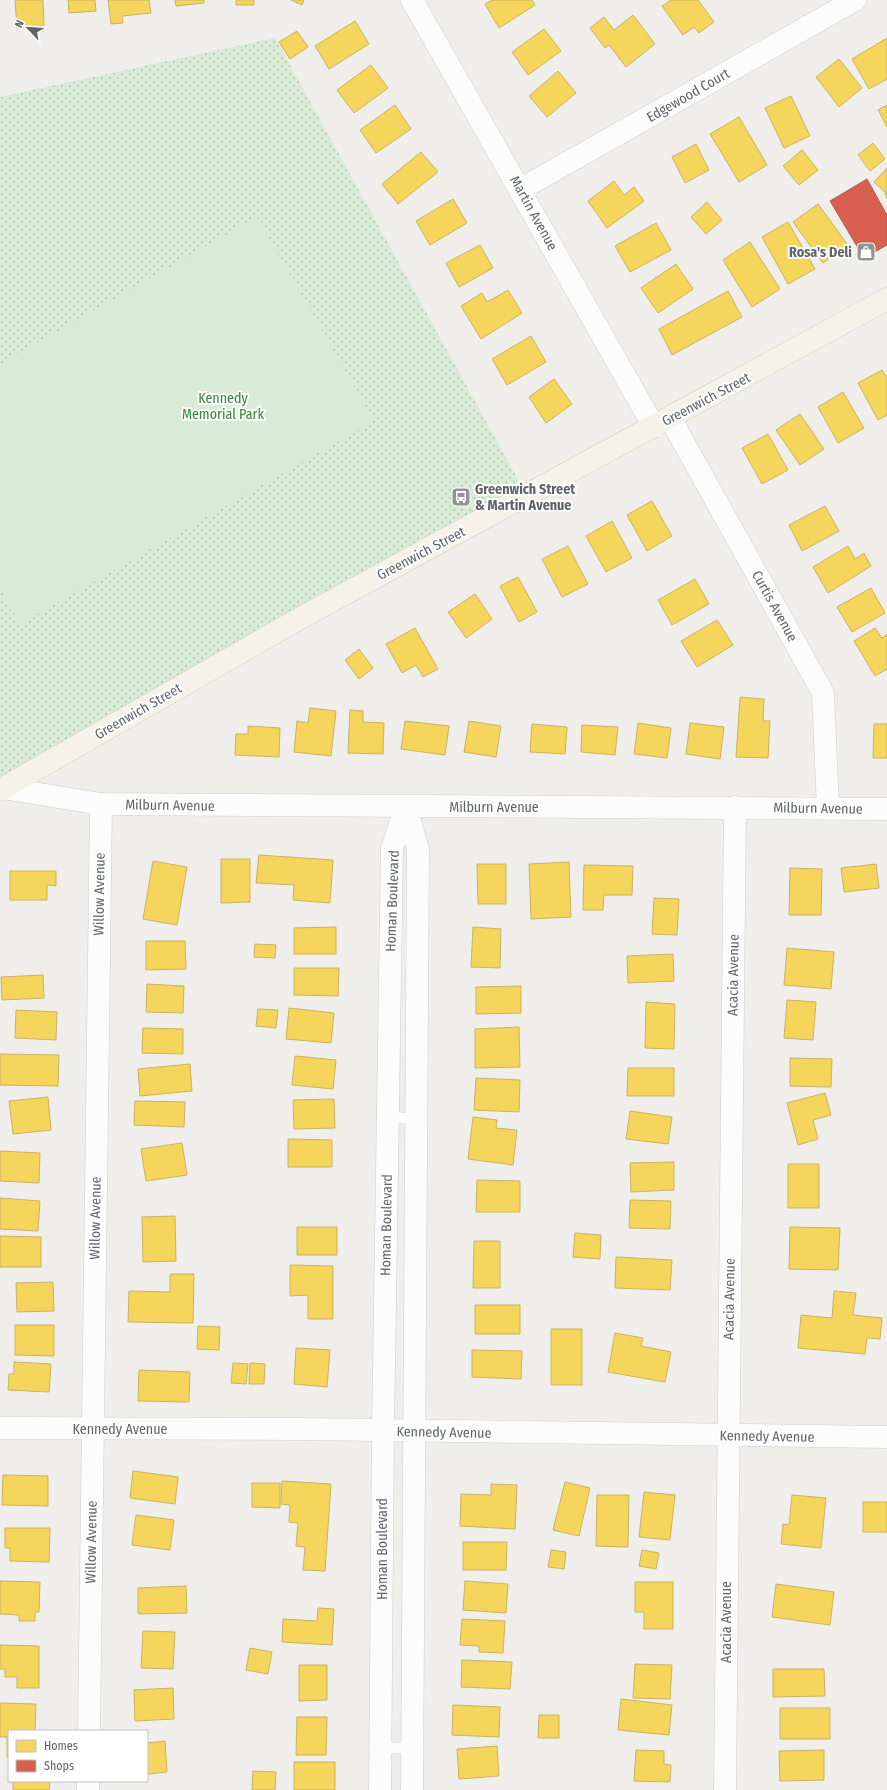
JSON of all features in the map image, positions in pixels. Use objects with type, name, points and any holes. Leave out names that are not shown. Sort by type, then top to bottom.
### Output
[{"type":"main road","name":"Greenwich Street","points":[[2,789],[295,621],[887,299]]},
{"type":"street","name":"Martin Avenue","points":[[412,0],[521,189],[662,422]]},
{"type":"street","name":"Edgewood Court","points":[[521,189],[855,0]]},
{"type":"street","name":"Curtis Avenue","points":[[662,422],[823,693],[828,808]]},
{"type":"street","points":[[2,789],[101,804]]},
{"type":"street","name":"Milburn Avenue","points":[[101,804],[887,809]]},
{"type":"street","name":"Willow Avenue","points":[[89,1730],[101,804]]},
{"type":"street","name":"Homan Boulevard","points":[[380,1790],[383,1431],[392,848],[406,807]]},
{"type":"street","name":"Homan Boulevard","points":[[406,807],[418,849],[412,1790]]},
{"type":"street","name":"Acacia Avenue","points":[[725,1790],[735,807]]},
{"type":"street","name":"Kennedy Avenue","points":[[0,1428],[414,1431],[887,1437]]},
{"type":"lane","points":[[388,1117],[416,1119]]},
{"type":"lane","points":[[380,1748],[412,1748]]},
{"type":"green space","name":"Kennedy Memorial Park","points":[[275,38],[527,496],[0,790],[0,97]]},
{"type":"green space","points":[[257,217],[374,421],[20,624],[0,589],[0,364]]},
{"type":"building: Homes","points":[[15,0],[43,0],[44,26],[17,28]]},
{"type":"building: Homes","points":[[68,0],[95,0],[96,11],[69,13]]},
{"type":"building: Homes","points":[[108,0],[149,0],[151,13],[122,16],[123,23],[111,24]]},
{"type":"building: Homes","points":[[175,0],[204,0],[204,3],[176,6]]},
{"type":"building: Homes","points":[[236,0],[254,0],[254,5],[236,5]]},
{"type":"building: Homes","points":[[291,0],[304,0],[302,5]]},
{"type":"building: Homes","points":[[492,0],[532,0],[535,5],[499,28],[485,4]]},
{"type":"building: Homes","points":[[671,0],[698,0],[714,22],[699,33],[694,27],[683,35],[662,6]]},
{"type":"building: Homes","points":[[633,15],[655,44],[626,67],[609,45],[605,48],[590,28],[604,17],[614,30]]},
{"type":"building: Homes","points":[[355,21],[369,44],[329,69],[315,46]]},
{"type":"building: Homes","points":[[544,29],[561,51],[528,75],[512,52]]},
{"type":"building: Homes","points":[[297,31],[308,47],[290,59],[279,42]]},
{"type":"building: Homes","points":[[887,38],[887,79],[869,89],[852,59]]},
{"type":"building: Homes","points":[[839,59],[862,88],[839,107],[816,77]]},
{"type":"building: Homes","points":[[371,65],[388,88],[354,113],[337,90]]},
{"type":"building: Homes","points":[[558,71],[576,93],[547,117],[529,96]]},
{"type":"building: Homes","points":[[791,96],[810,136],[784,148],[765,108]]},
{"type":"building: Homes","points":[[395,105],[411,129],[376,153],[360,130]]},
{"type":"building: Homes","points":[[887,105],[887,127],[878,110]]},
{"type":"building: Homes","points":[[739,117],[767,165],[739,182],[710,134]]},
{"type":"building: Homes","points":[[873,143],[885,159],[870,171],[858,155]]},
{"type":"building: Homes","points":[[696,144],[709,170],[685,183],[672,157]]},
{"type":"building: Homes","points":[[802,150],[818,170],[799,185],[783,166]]},
{"type":"building: Homes","points":[[421,152],[438,172],[398,204],[382,184]]},
{"type":"building: Homes","points":[[887,168],[887,199],[885,192],[874,182]]},
{"type":"building: Homes","points":[[614,181],[624,195],[634,187],[644,201],[607,228],[588,201]]},
{"type":"building: Homes","points":[[453,199],[467,223],[430,245],[416,221]]},
{"type":"building: Homes","points":[[707,202],[722,220],[706,234],[691,217]]},
{"type":"building: Homes","points":[[818,204],[848,245],[823,263],[793,222]]},
{"type":"building: Homes","points":[[788,222],[815,269],[788,284],[762,237]]},
{"type":"building: Homes","points":[[656,223],[671,250],[630,272],[615,246]]},
{"type":"building: Homes","points":[[750,242],[780,289],[752,307],[723,260]]},
{"type":"building: Homes","points":[[480,245],[493,268],[459,287],[446,263]]},
{"type":"building: Homes","points":[[676,264],[693,289],[658,313],[641,288]]},
{"type":"building: Homes","points":[[508,290],[522,313],[481,339],[461,306],[482,293],[487,302]]},
{"type":"building: Homes","points":[[728,291],[742,317],[672,355],[659,329]]},
{"type":"building: Homes","points":[[531,336],[546,362],[507,385],[492,359]]},
{"type":"building: Homes","points":[[882,370],[887,378],[887,415],[878,420],[858,383]]},
{"type":"building: Homes","points":[[554,379],[572,404],[546,423],[529,397]]},
{"type":"building: Homes","points":[[843,392],[864,428],[838,443],[818,407]]},
{"type":"building: Homes","points":[[800,414],[824,449],[800,465],[776,430]]},
{"type":"building: Homes","points":[[768,434],[788,470],[762,484],[742,448]]},
{"type":"building: Homes","points":[[652,501],[672,536],[647,551],[627,515]]},
{"type":"building: Homes","points":[[825,506],[839,531],[802,551],[789,525]]},
{"type":"building: Homes","points":[[612,521],[632,558],[606,572],[586,536]]},
{"type":"building: Homes","points":[[568,546],[588,584],[562,597],[542,559]]},
{"type":"building: Homes","points":[[848,546],[855,559],[864,553],[871,566],[828,593],[813,567]]},
{"type":"building: Homes","points":[[518,577],[537,612],[519,622],[500,586]]},
{"type":"building: Homes","points":[[695,579],[709,604],[672,625],[658,600]]},
{"type":"building: Homes","points":[[871,588],[885,613],[852,632],[837,607]]},
{"type":"building: Homes","points":[[475,594],[492,619],[466,638],[448,612]]},
{"type":"building: Homes","points":[[717,620],[733,645],[697,667],[681,641]]},
{"type":"building: Homes","points":[[415,628],[438,669],[423,677],[416,665],[402,673],[386,644]]},
{"type":"building: Homes","points":[[875,628],[882,638],[887,634],[887,669],[875,676],[854,641]]},
{"type":"building: Homes","points":[[359,649],[373,668],[359,679],[345,660]]},
{"type":"building: Homes","points":[[740,697],[764,699],[763,721],[770,721],[768,758],[736,757]]},
{"type":"building: Homes","points":[[310,708],[336,711],[331,756],[294,752],[297,721],[308,723]]},
{"type":"building: Homes","points":[[350,710],[363,711],[363,722],[384,723],[383,754],[348,753]]},
{"type":"building: Homes","points":[[405,721],[449,726],[445,755],[401,749]]},
{"type":"building: Homes","points":[[469,721],[501,726],[496,757],[464,752]]},
{"type":"building: Homes","points":[[638,723],[671,728],[667,758],[634,754]]},
{"type":"building: Homes","points":[[690,723],[724,727],[720,759],[686,754]]},
{"type":"building: Homes","points":[[532,724],[567,727],[565,754],[530,752]]},
{"type":"building: Homes","points":[[874,724],[887,724],[887,758],[873,758]]},
{"type":"building: Homes","points":[[582,725],[618,727],[615,755],[581,752]]},
{"type":"building: Homes","points":[[248,726],[280,728],[279,757],[235,755],[236,734],[248,734]]},
{"type":"building: Homes","points":[[259,855],[333,860],[330,903],[293,900],[294,885],[256,883]]},
{"type":"building: Homes","points":[[221,859],[250,859],[250,902],[221,903]]},
{"type":"building: Homes","points":[[153,861],[187,867],[177,925],[143,919]]},
{"type":"building: Homes","points":[[569,862],[571,917],[531,919],[529,864]]},
{"type":"building: Homes","points":[[477,864],[506,864],[506,904],[478,904]]},
{"type":"building: Homes","points":[[876,864],[879,888],[844,892],[841,868]]},
{"type":"building: Homes","points":[[584,865],[633,866],[632,895],[604,895],[603,910],[583,910]]},
{"type":"building: Homes","points":[[790,868],[822,869],[821,915],[789,915]]},
{"type":"building: Homes","points":[[10,871],[56,871],[56,886],[47,885],[47,900],[10,900]]},
{"type":"building: Homes","points":[[654,898],[679,899],[677,935],[652,934]]},
{"type":"building: Homes","points":[[336,927],[336,954],[294,954],[294,928]]},
{"type":"building: Homes","points":[[473,927],[501,929],[500,968],[471,967]]},
{"type":"building: Homes","points":[[146,941],[185,941],[186,969],[146,970]]},
{"type":"building: Homes","points":[[255,944],[276,945],[275,958],[254,957]]},
{"type":"building: Homes","points":[[787,948],[834,952],[831,989],[784,985]]},
{"type":"building: Homes","points":[[673,954],[674,981],[628,983],[627,956]]},
{"type":"building: Homes","points":[[294,968],[339,968],[338,996],[294,995]]},
{"type":"building: Homes","points":[[43,975],[44,998],[2,1000],[1,977]]},
{"type":"building: Homes","points":[[147,984],[184,986],[183,1013],[146,1012]]},
{"type":"building: Homes","points":[[521,986],[521,1013],[476,1014],[476,987]]},
{"type":"building: Homes","points":[[787,1000],[816,1002],[813,1040],[784,1038]]},
{"type":"building: Homes","points":[[646,1002],[675,1004],[674,1049],[645,1048]]},
{"type":"building: Homes","points":[[289,1008],[334,1013],[331,1043],[286,1039]]},
{"type":"building: Homes","points":[[258,1009],[278,1010],[276,1028],[256,1026]]},
{"type":"building: Homes","points":[[16,1010],[57,1012],[56,1040],[15,1038]]},
{"type":"building: Homes","points":[[519,1027],[520,1067],[475,1068],[475,1029]]},
{"type":"building: Homes","points":[[143,1028],[183,1029],[183,1054],[142,1053]]},
{"type":"building: Homes","points":[[0,1054],[59,1055],[58,1086],[0,1085]]},
{"type":"building: Homes","points":[[295,1056],[336,1060],[333,1089],[292,1085]]},
{"type":"building: Homes","points":[[790,1058],[832,1059],[831,1087],[790,1086]]},
{"type":"building: Homes","points":[[190,1064],[192,1091],[140,1096],[138,1069]]},
{"type":"building: Homes","points":[[628,1068],[674,1068],[674,1096],[627,1096]]},
{"type":"building: Homes","points":[[476,1078],[520,1080],[519,1112],[474,1110]]},
{"type":"building: Homes","points":[[825,1093],[831,1115],[813,1120],[818,1139],[798,1145],[787,1103]]},
{"type":"building: Homes","points":[[48,1097],[51,1130],[13,1134],[9,1101]]},
{"type":"building: Homes","points":[[334,1099],[335,1128],[294,1129],[293,1100]]},
{"type":"building: Homes","points":[[135,1101],[185,1102],[184,1127],[134,1125]]},
{"type":"building: Homes","points":[[630,1111],[672,1117],[668,1144],[626,1139]]},
{"type":"building: Homes","points":[[473,1117],[497,1120],[496,1128],[517,1130],[513,1165],[468,1159]]},
{"type":"building: Homes","points":[[288,1139],[332,1140],[332,1167],[288,1167]]},
{"type":"building: Homes","points":[[182,1143],[187,1175],[146,1181],[141,1149]]},
{"type":"building: Homes","points":[[0,1151],[40,1153],[39,1183],[0,1181]]},
{"type":"building: Homes","points":[[674,1162],[674,1190],[631,1192],[630,1163]]},
{"type":"building: Homes","points":[[788,1164],[819,1164],[819,1208],[788,1208]]},
{"type":"building: Homes","points":[[477,1180],[520,1181],[520,1212],[476,1212]]},
{"type":"building: Homes","points":[[0,1198],[40,1201],[38,1231],[0,1229]]},
{"type":"building: Homes","points":[[630,1200],[671,1201],[670,1229],[629,1228]]},
{"type":"building: Homes","points":[[175,1216],[176,1261],[143,1262],[142,1217]]},
{"type":"building: Homes","points":[[297,1227],[337,1227],[337,1255],[297,1255]]},
{"type":"building: Homes","points":[[790,1227],[840,1228],[838,1270],[789,1269]]},
{"type":"building: Homes","points":[[575,1233],[601,1235],[600,1259],[573,1257]]},
{"type":"building: Homes","points":[[0,1236],[41,1237],[41,1267],[0,1267]]},
{"type":"building: Homes","points":[[474,1241],[500,1241],[500,1288],[473,1288]]},
{"type":"building: Homes","points":[[616,1257],[672,1260],[670,1290],[615,1288]]},
{"type":"building: Homes","points":[[290,1265],[333,1266],[333,1319],[308,1319],[308,1295],[290,1296]]},
{"type":"building: Homes","points":[[170,1274],[194,1274],[193,1323],[128,1322],[129,1291],[170,1292]]},
{"type":"building: Homes","points":[[53,1282],[54,1311],[17,1312],[16,1283]]},
{"type":"building: Homes","points":[[834,1291],[856,1293],[853,1315],[882,1318],[880,1339],[867,1338],[865,1354],[798,1348],[801,1315],[832,1318]]},
{"type":"building: Homes","points":[[475,1305],[520,1305],[520,1334],[475,1334]]},
{"type":"building: Homes","points":[[15,1325],[54,1325],[54,1356],[15,1355]]},
{"type":"building: Homes","points":[[198,1326],[220,1327],[219,1350],[197,1349]]},
{"type":"building: Homes","points":[[551,1329],[582,1329],[582,1385],[551,1385]]},
{"type":"building: Homes","points":[[615,1333],[643,1338],[641,1346],[671,1352],[665,1382],[608,1372]]},
{"type":"building: Homes","points":[[296,1348],[330,1350],[327,1387],[294,1384]]},
{"type":"building: Homes","points":[[472,1350],[522,1351],[521,1379],[472,1377]]},
{"type":"building: Homes","points":[[14,1362],[51,1364],[49,1392],[8,1390],[9,1374],[14,1374]]},
{"type":"building: Homes","points":[[233,1363],[248,1364],[246,1384],[231,1383]]},
{"type":"building: Homes","points":[[250,1363],[265,1364],[264,1384],[249,1384]]},
{"type":"building: Homes","points":[[139,1370],[190,1372],[189,1402],[138,1401]]},
{"type":"building: Homes","points":[[133,1471],[178,1477],[175,1504],[130,1498]]},
{"type":"building: Homes","points":[[3,1475],[48,1476],[48,1506],[2,1505]]},
{"type":"building: Homes","points":[[282,1481],[331,1484],[325,1571],[303,1570],[305,1547],[296,1546],[298,1523],[289,1522],[290,1505],[281,1504]]},
{"type":"building: Homes","points":[[565,1482],[590,1488],[579,1536],[553,1530]]},
{"type":"building: Homes","points":[[252,1483],[280,1483],[280,1508],[252,1507]]},
{"type":"building: Homes","points":[[491,1484],[517,1485],[515,1529],[460,1526],[461,1494],[491,1495]]},
{"type":"building: Homes","points":[[644,1492],[675,1495],[670,1540],[639,1537]]},
{"type":"building: Homes","points":[[597,1495],[629,1495],[628,1547],[596,1546]]},
{"type":"building: Homes","points":[[792,1495],[826,1498],[821,1548],[781,1544],[783,1524],[789,1525]]},
{"type":"building: Homes","points":[[863,1502],[887,1502],[887,1532],[863,1532]]},
{"type":"building: Homes","points":[[136,1515],[174,1520],[170,1550],[132,1545]]},
{"type":"building: Homes","points":[[5,1528],[50,1528],[49,1562],[10,1561],[10,1548],[5,1548]]},
{"type":"building: Homes","points":[[463,1542],[507,1542],[506,1570],[463,1570]]},
{"type":"building: Homes","points":[[551,1550],[566,1552],[564,1569],[548,1567]]},
{"type":"building: Homes","points":[[642,1550],[659,1553],[656,1569],[639,1566]]},
{"type":"building: Homes","points":[[0,1581],[40,1582],[39,1612],[35,1612],[35,1621],[19,1621],[19,1615],[0,1614]]},
{"type":"building: Homes","points":[[465,1581],[508,1584],[506,1613],[463,1610]]},
{"type":"building: Homes","points":[[635,1582],[673,1582],[673,1629],[644,1629],[644,1612],[635,1612]]},
{"type":"building: Homes","points":[[776,1584],[834,1592],[830,1625],[772,1617]]},
{"type":"building: Homes","points":[[186,1586],[187,1613],[138,1614],[138,1588]]},
{"type":"building: Homes","points":[[318,1608],[334,1609],[332,1645],[282,1642],[283,1619],[317,1621]]},
{"type":"building: Homes","points":[[462,1619],[505,1621],[503,1653],[479,1652],[479,1646],[460,1645]]},
{"type":"building: Homes","points":[[143,1631],[175,1632],[173,1669],[141,1668]]},
{"type":"building: Homes","points":[[0,1645],[39,1646],[39,1688],[17,1688],[17,1677],[5,1677],[5,1669],[0,1669]]},
{"type":"building: Homes","points":[[250,1648],[272,1652],[268,1674],[246,1670]]},
{"type":"building: Homes","points":[[462,1660],[512,1662],[510,1689],[461,1687]]},
{"type":"building: Homes","points":[[635,1664],[672,1665],[670,1699],[633,1698]]},
{"type":"building: Homes","points":[[299,1665],[327,1665],[327,1700],[299,1701]]},
{"type":"building: Homes","points":[[773,1669],[824,1669],[825,1696],[773,1697]]},
{"type":"building: Homes","points":[[173,1688],[174,1719],[135,1721],[134,1690]]},
{"type":"building: Homes","points":[[621,1699],[672,1705],[669,1735],[618,1730]]},
{"type":"building: Homes","points":[[0,1703],[36,1704],[35,1730],[8,1730],[8,1757],[7,1737],[0,1737]]},
{"type":"building: Homes","points":[[453,1705],[500,1707],[499,1737],[452,1735]]},
{"type":"building: Homes","points":[[780,1708],[830,1708],[830,1739],[780,1739]]},
{"type":"building: Homes","points":[[539,1715],[559,1715],[559,1738],[538,1738]]},
{"type":"building: Homes","points":[[297,1717],[327,1717],[326,1755],[296,1755]]},
{"type":"building: Homes","points":[[165,1741],[167,1772],[148,1774],[148,1743]]},
{"type":"building: Homes","points":[[497,1746],[499,1776],[459,1779],[457,1749]]},
{"type":"building: Homes","points":[[636,1750],[664,1751],[664,1764],[671,1765],[670,1782],[634,1781]]},
{"type":"building: Homes","points":[[824,1750],[824,1780],[780,1781],[779,1751]]},
{"type":"building: Homes","points":[[294,1762],[335,1762],[335,1790],[294,1790]]},
{"type":"building: Homes","points":[[253,1771],[276,1772],[275,1790],[252,1790]]},
{"type":"building: Homes","points":[[13,1782],[50,1782],[49,1790],[13,1790]]},
{"type":"building: Shops","points":[[867,179],[887,215],[887,245],[864,258],[830,201]]},
{"type":"place","name":"Rosa's Deli","points":[[866,252]]},
{"type":"place","name":"Greenwich Street & Martin Avenue","points":[[461,497]]}]
